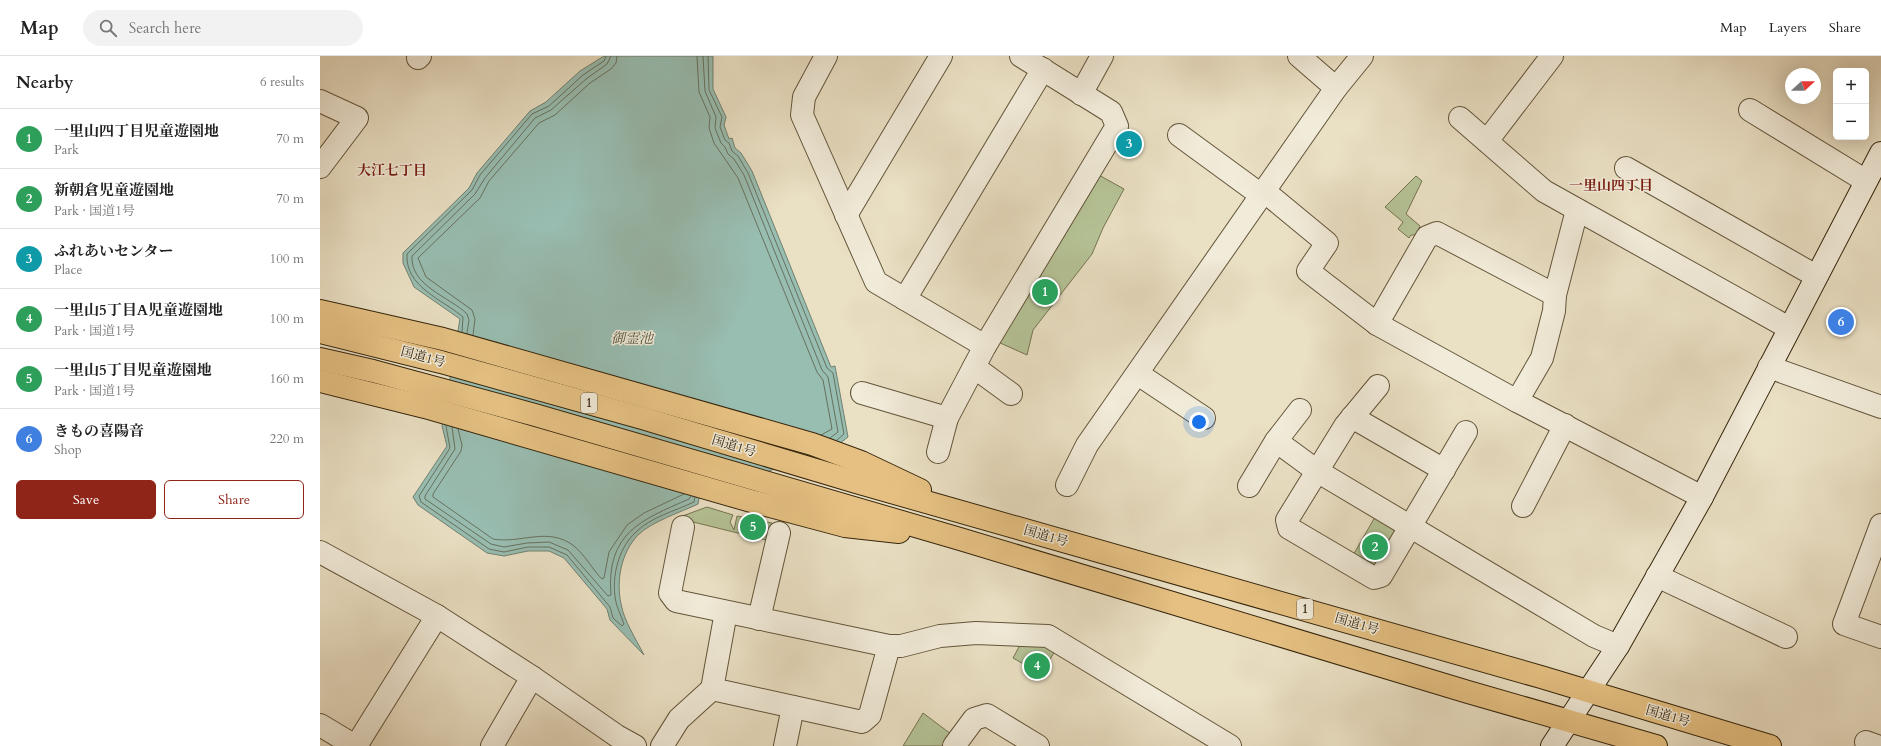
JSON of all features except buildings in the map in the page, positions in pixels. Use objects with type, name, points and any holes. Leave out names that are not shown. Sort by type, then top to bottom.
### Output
[{"type":"highway","points":[[320,311],[443,339],[812,444],[858,472]]},
{"type":"highway","name":"国道1号","points":[[320,332],[449,364],[642,418],[858,472],[973,516],[1346,621],[1762,744]]},
{"type":"highway","name":"国道1号","points":[[320,360],[381,373],[535,414],[848,517],[960,539],[1656,746]]},
{"type":"highway","points":[[320,381],[425,407],[751,501],[848,517]]},
{"type":"street","points":[[826,56],[804,97],[802,115],[876,282],[985,346]]},
{"type":"street","points":[[846,215],[941,56]]},
{"type":"street","points":[[938,452],[947,418],[985,346],[1117,126],[1111,112],[1021,56]]},
{"type":"street","points":[[1081,94],[1102,56]]},
{"type":"street","points":[[1299,56],[1336,88]]},
{"type":"street","points":[[1067,485],[1087,445],[1138,374],[1336,88],[1362,56]]},
{"type":"street","points":[[1487,141],[1552,56]]},
{"type":"street","points":[[905,299],[1042,69]]},
{"type":"street","points":[[320,101],[357,118],[320,167]]},
{"type":"street","points":[[1750,110],[1866,181]]},
{"type":"street","points":[[1460,118],[1544,191],[1788,328]]},
{"type":"street","points":[[1180,135],[1263,193],[1327,243],[1308,271],[1377,324],[1517,401],[1702,497]]},
{"type":"street","points":[[1552,746],[1618,646],[1702,497],[1788,328],[1881,152]]},
{"type":"street","points":[[1626,168],[1816,276]]},
{"type":"street","points":[[1517,401],[1542,358],[1554,311],[1555,295],[1577,210]]},
{"type":"street","points":[[1377,324],[1427,237],[1436,233],[1555,295]]},
{"type":"street","points":[[974,367],[1011,394]]},
{"type":"street","points":[[1769,367],[1881,407]]},
{"type":"street","points":[[1138,374],[1204,418]]},
{"type":"street","points":[[1378,386],[1345,426],[1287,520],[1289,528],[1374,578],[1381,576],[1466,432]]},
{"type":"street","points":[[862,393],[897,394],[947,418]]},
{"type":"street","points":[[1249,486],[1276,441],[1300,410]]},
{"type":"street","points":[[1352,417],[1444,470]]},
{"type":"street","points":[[1523,506],[1565,425]]},
{"type":"street","points":[[1276,441],[1317,471],[1594,636],[1618,646]]},
{"type":"street","points":[[1881,525],[1844,624],[1881,637]]},
{"type":"street","points":[[683,527],[670,593],[676,601],[889,646],[901,646],[940,636],[976,633],[1048,636],[1230,746]]},
{"type":"street","points":[[759,619],[779,532]]},
{"type":"street","points":[[320,552],[437,616],[532,677],[621,743]]},
{"type":"street","points":[[1657,576],[1786,637]]},
{"type":"street","points":[[662,746],[679,719],[712,689],[726,612]]},
{"type":"street","points":[[320,725],[355,746],[437,616]]},
{"type":"street","points":[[712,689],[862,722],[870,715],[889,646]]},
{"type":"street","points":[[492,746],[532,677]]},
{"type":"street","points":[[785,746],[793,708]]},
{"type":"street","points":[[954,746],[974,719],[987,715],[1038,746]]},
{"type":"green space","points":[[1097,174],[1124,189],[1103,228],[1092,254],[1033,330],[1027,355],[998,342]]},
{"type":"green space","points":[[1416,176],[1422,181],[1406,214],[1420,226],[1417,235],[1411,235],[1409,238],[1398,229],[1403,222],[1385,207]]},
{"type":"green space","points":[[707,507],[733,515],[730,522],[734,530],[737,516],[772,523],[766,540],[677,518]]},
{"type":"green space","points":[[1375,517],[1395,528],[1398,537],[1374,569],[1352,557]]},
{"type":"green space","points":[[1020,645],[1045,645],[1055,651],[1041,674],[1013,658]]},
{"type":"green space","points":[[923,713],[951,734],[942,746],[903,746]]},
{"type":"water","name":"御霊池","points":[[604,56],[713,56],[713,89],[726,117],[724,125],[729,139],[732,138],[735,148],[741,153],[752,171],[831,367],[835,366],[848,437],[839,444],[699,498],[698,504],[650,526],[638,535],[627,550],[624,558],[621,567],[619,586],[621,604],[625,617],[644,655],[610,620],[607,609],[564,558],[549,551],[528,551],[504,556],[487,553],[418,505],[413,497],[447,446],[442,426],[460,319],[414,287],[403,263],[403,253],[469,188],[477,173],[530,111],[546,102],[580,71]]},
{"type":"place","name":"ふれあいセンター","points":[[1129,144]]},
{"type":"place","name":"一里山四丁目児童遊園地","points":[[1045,292]]},
{"type":"place","name":"きもの喜陽音","points":[[1841,322]]},
{"type":"place","name":"一里山5丁目児童遊園地","points":[[753,527]]},
{"type":"place","name":"新朝倉児童遊園地","points":[[1375,547]]},
{"type":"place","name":"一里山5丁目A児童遊園地","points":[[1037,666]]},
{"type":"district","name":"大江七丁目","points":[[392,170]]},
{"type":"district","name":"一里山四丁目","points":[[1611,185]]}]
